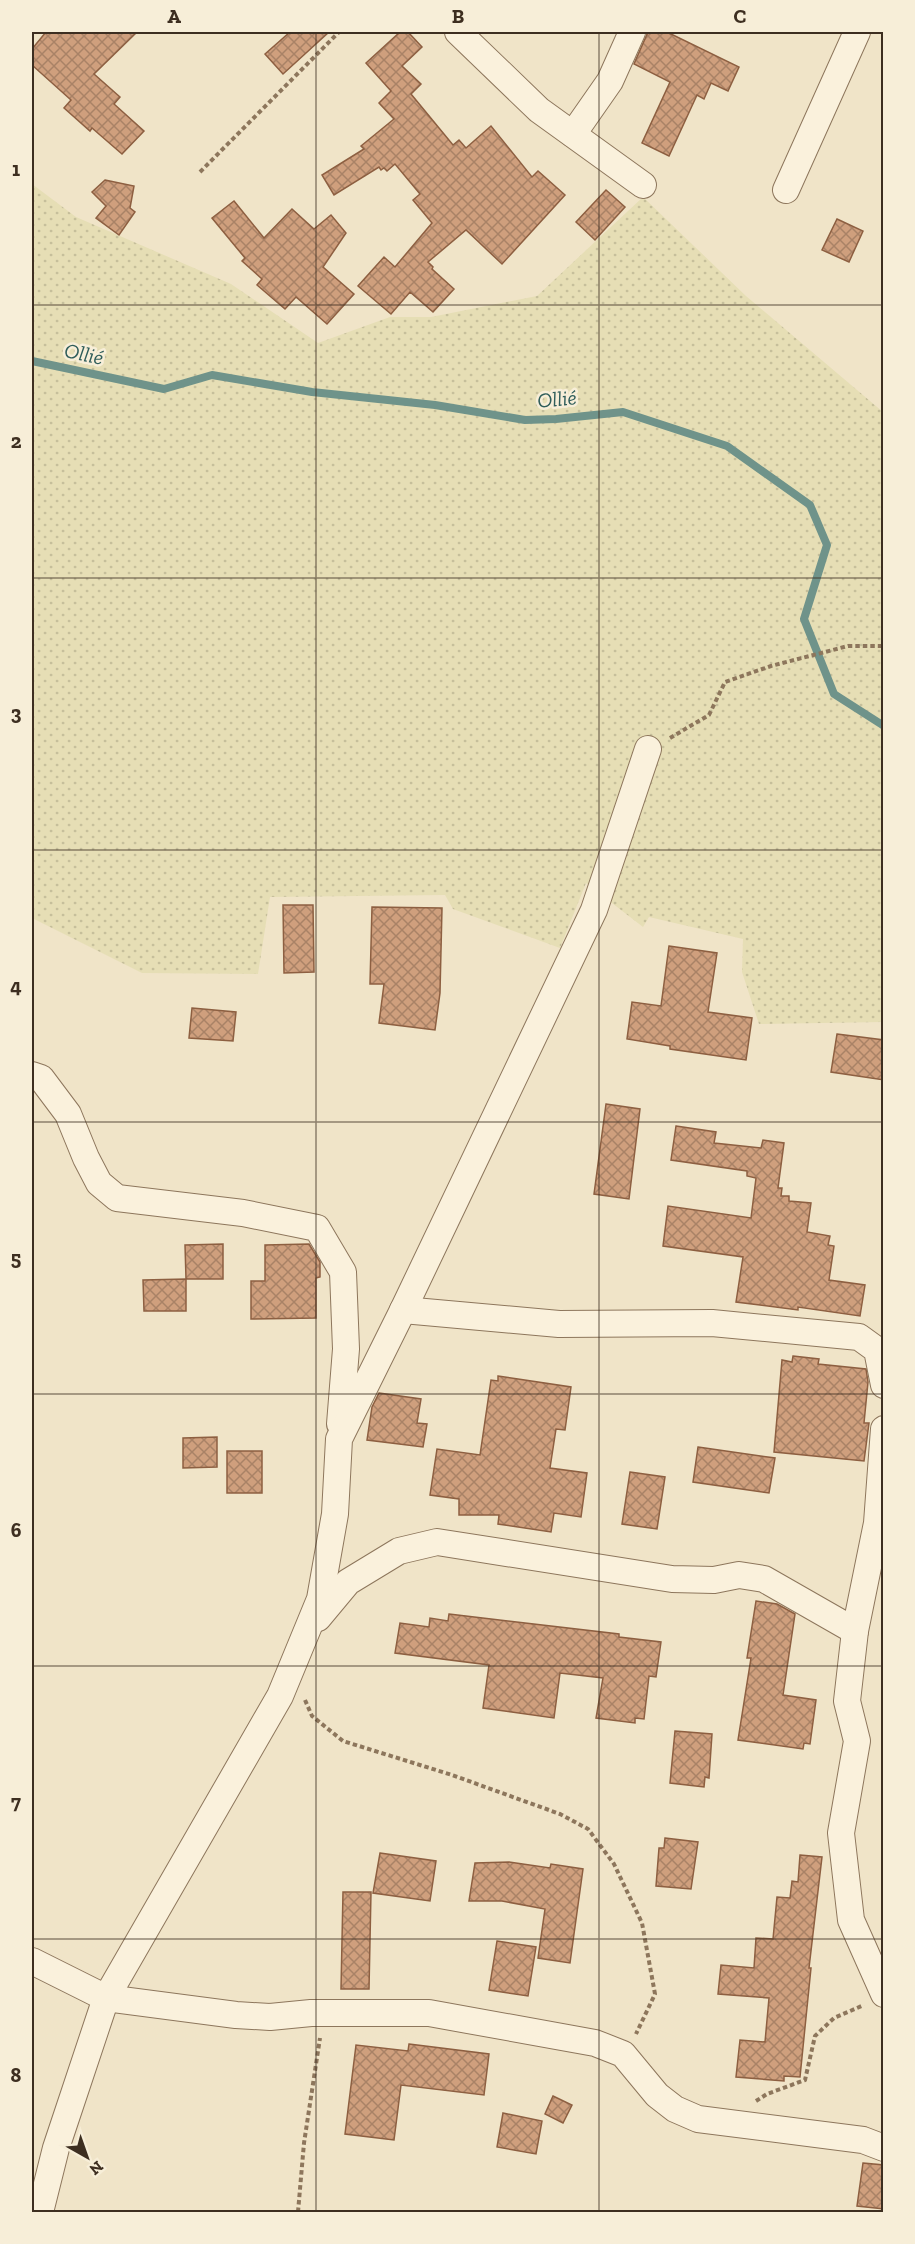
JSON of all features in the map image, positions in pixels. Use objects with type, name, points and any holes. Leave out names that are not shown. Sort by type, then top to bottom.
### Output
[{"type":"street","points":[[458,32],[539,110],[643,185]]},
{"type":"street","points":[[573,134],[610,81],[632,32]]},
{"type":"street","points":[[786,190],[857,32]]},
{"type":"street","points":[[339,1439],[594,910],[648,749]]},
{"type":"street","points":[[32,1075],[41,1078],[68,1114],[99,1184],[117,1198],[243,1213],[317,1228],[343,1272],[346,1349],[335,1514],[320,1599],[280,1696],[106,1998],[56,2148],[40,2212]]},
{"type":"street","points":[[403,1310],[559,1324],[712,1323],[859,1337],[880,1354],[884,1385]]},
{"type":"street","points":[[879,1998],[851,1920],[841,1833],[857,1741],[847,1701],[855,1631],[878,1522],[884,1428]]},
{"type":"street","points":[[308,1629],[348,1582],[399,1551],[437,1542],[672,1579],[714,1580],[739,1575],[764,1579],[855,1631]]},
{"type":"street","points":[[32,1961],[106,1998],[236,2015],[270,2017],[324,2013],[429,2013],[595,2043],[623,2054],[657,2095],[675,2109],[698,2119],[863,2140],[884,2148]]},
{"type":"path","points":[[200,172],[339,32]]},
{"type":"path","points":[[648,749],[709,715],[725,682],[771,666],[848,646],[884,646]]},
{"type":"path","points":[[292,1668],[312,1716],[343,1741],[452,1775],[560,1814],[588,1829],[614,1864],[642,1923],[655,1994],[635,2038],[623,2054]]},
{"type":"path","points":[[751,2105],[766,2094],[805,2080],[815,2036],[834,2018],[879,1998]]},
{"type":"path","points":[[298,2212],[304,2144],[324,2013]]},
{"type":"shaded area","points":[[32,184],[76,217],[231,284],[318,343],[390,317],[431,317],[537,296],[643,197],[746,296],[883,412],[883,1022],[759,1024],[742,972],[743,939],[649,917],[643,927],[586,883],[560,948],[453,909],[445,895],[270,897],[258,974],[142,973],[32,918]]},
{"type":"building","points":[[46,32],[137,32],[94,74],[120,97],[114,104],[144,131],[122,154],[92,128],[90,131],[64,108],[71,100],[32,65],[32,49]]},
{"type":"building","points":[[290,32],[329,32],[283,74],[265,54]]},
{"type":"building","points":[[400,32],[408,32],[422,47],[402,66],[421,84],[411,94],[453,145],[459,140],[466,148],[491,126],[532,177],[538,171],[565,195],[502,264],[466,230],[428,262],[433,267],[432,269],[454,289],[433,312],[410,292],[391,314],[358,286],[384,257],[395,267],[432,223],[413,200],[420,194],[395,164],[387,171],[379,167],[334,195],[322,175],[364,149],[361,146],[394,119],[379,103],[391,91],[366,63]]},
{"type":"building","points":[[648,32],[667,32],[739,67],[728,91],[711,83],[704,99],[697,95],[669,156],[642,143],[670,82],[634,64]]},
{"type":"building","points":[[105,180],[134,186],[130,208],[135,212],[119,235],[96,218],[106,206],[92,192]]},
{"type":"building","points":[[606,190],[625,207],[595,240],[576,222]]},
{"type":"building","points":[[234,201],[264,238],[292,209],[314,229],[331,215],[346,233],[323,267],[354,294],[327,324],[296,297],[285,309],[257,285],[262,279],[242,261],[245,258],[212,218]]},
{"type":"building","points":[[837,219],[863,231],[849,262],[822,250]]},
{"type":"building","points":[[283,905],[313,905],[314,972],[284,973]]},
{"type":"building","points":[[372,907],[442,908],[440,993],[435,1030],[379,1023],[384,984],[370,984]]},
{"type":"building","points":[[669,946],[717,953],[708,1012],[752,1018],[746,1060],[670,1049],[670,1046],[627,1039],[632,1002],[661,1006]]},
{"type":"building","points":[[192,1008],[236,1012],[233,1041],[189,1038]]},
{"type":"building","points":[[837,1034],[884,1040],[884,1080],[831,1072]]},
{"type":"building","points":[[606,1104],[640,1109],[629,1199],[594,1194]]},
{"type":"building","points":[[676,1126],[716,1132],[714,1143],[761,1148],[763,1140],[784,1143],[778,1188],[782,1188],[781,1196],[789,1196],[789,1201],[811,1203],[807,1232],[830,1236],[828,1245],[834,1246],[829,1280],[865,1285],[860,1316],[798,1307],[798,1310],[736,1302],[743,1257],[663,1246],[668,1206],[751,1218],[756,1178],[747,1176],[747,1171],[671,1160]]},
{"type":"building","points":[[223,1244],[223,1279],[186,1279],[185,1245]]},
{"type":"building","points":[[309,1244],[320,1262],[320,1277],[316,1278],[316,1318],[251,1319],[251,1281],[265,1281],[265,1245]]},
{"type":"building","points":[[186,1279],[186,1311],[144,1311],[143,1280]]},
{"type":"building","points":[[793,1356],[819,1359],[818,1364],[866,1369],[868,1382],[864,1423],[869,1423],[864,1461],[774,1452],[782,1360],[792,1362]]},
{"type":"building","points":[[498,1376],[571,1387],[565,1430],[556,1429],[550,1468],[587,1473],[581,1517],[554,1513],[551,1532],[498,1524],[499,1515],[459,1515],[459,1499],[430,1495],[437,1449],[480,1455],[491,1380],[498,1381]]},
{"type":"building","points":[[379,1393],[421,1399],[417,1423],[427,1424],[423,1447],[367,1440],[372,1407]]},
{"type":"building","points":[[217,1437],[217,1467],[183,1468],[183,1438]]},
{"type":"building","points":[[698,1447],[775,1458],[769,1493],[693,1482]]},
{"type":"building","points":[[227,1451],[262,1451],[262,1493],[227,1493]]},
{"type":"building","points":[[630,1472],[665,1477],[657,1529],[622,1524]]},
{"type":"building","points":[[756,1601],[777,1604],[795,1614],[783,1695],[816,1700],[810,1744],[804,1743],[803,1749],[738,1740],[751,1658],[747,1658]]},
{"type":"building","points":[[449,1614],[619,1634],[619,1637],[661,1642],[656,1677],[649,1676],[644,1719],[635,1718],[635,1723],[596,1718],[603,1678],[560,1673],[554,1718],[483,1708],[489,1665],[395,1653],[400,1623],[429,1627],[430,1618],[448,1621]]},
{"type":"building","points":[[675,1731],[712,1734],[709,1778],[705,1777],[704,1787],[670,1783]]},
{"type":"building","points":[[665,1838],[698,1842],[691,1889],[656,1886],[659,1848],[664,1848]]},
{"type":"building","points":[[380,1853],[436,1861],[430,1901],[373,1893]]},
{"type":"building","points":[[800,1855],[822,1857],[809,1968],[811,1968],[800,2077],[784,2076],[784,2081],[736,2077],[740,2040],[765,2042],[769,1998],[718,1994],[721,1965],[754,1968],[756,1938],[773,1939],[777,1897],[790,1898],[792,1881],[798,1882]]},
{"type":"building","points":[[509,1862],[550,1868],[551,1864],[583,1869],[570,1963],[538,1958],[545,1909],[502,1901],[469,1901],[475,1863]]},
{"type":"building","points":[[343,1892],[371,1892],[369,1989],[341,1989]]},
{"type":"building","points":[[497,1941],[536,1947],[528,1996],[489,1990]]},
{"type":"building","points":[[409,2044],[489,2054],[484,2095],[401,2085],[394,2140],[345,2134],[356,2045],[408,2051]]},
{"type":"building","points":[[553,2096],[572,2105],[563,2123],[545,2114]]},
{"type":"building","points":[[503,2113],[542,2121],[536,2154],[497,2147]]},
{"type":"building","points":[[863,2163],[884,2165],[884,2209],[857,2206]]},
{"type":"waterway","name":"Ollié","points":[[32,361],[164,389],[212,375],[312,392],[435,405],[525,420],[623,412],[727,446],[810,505],[827,545],[804,619],[834,694],[884,726]]}]
